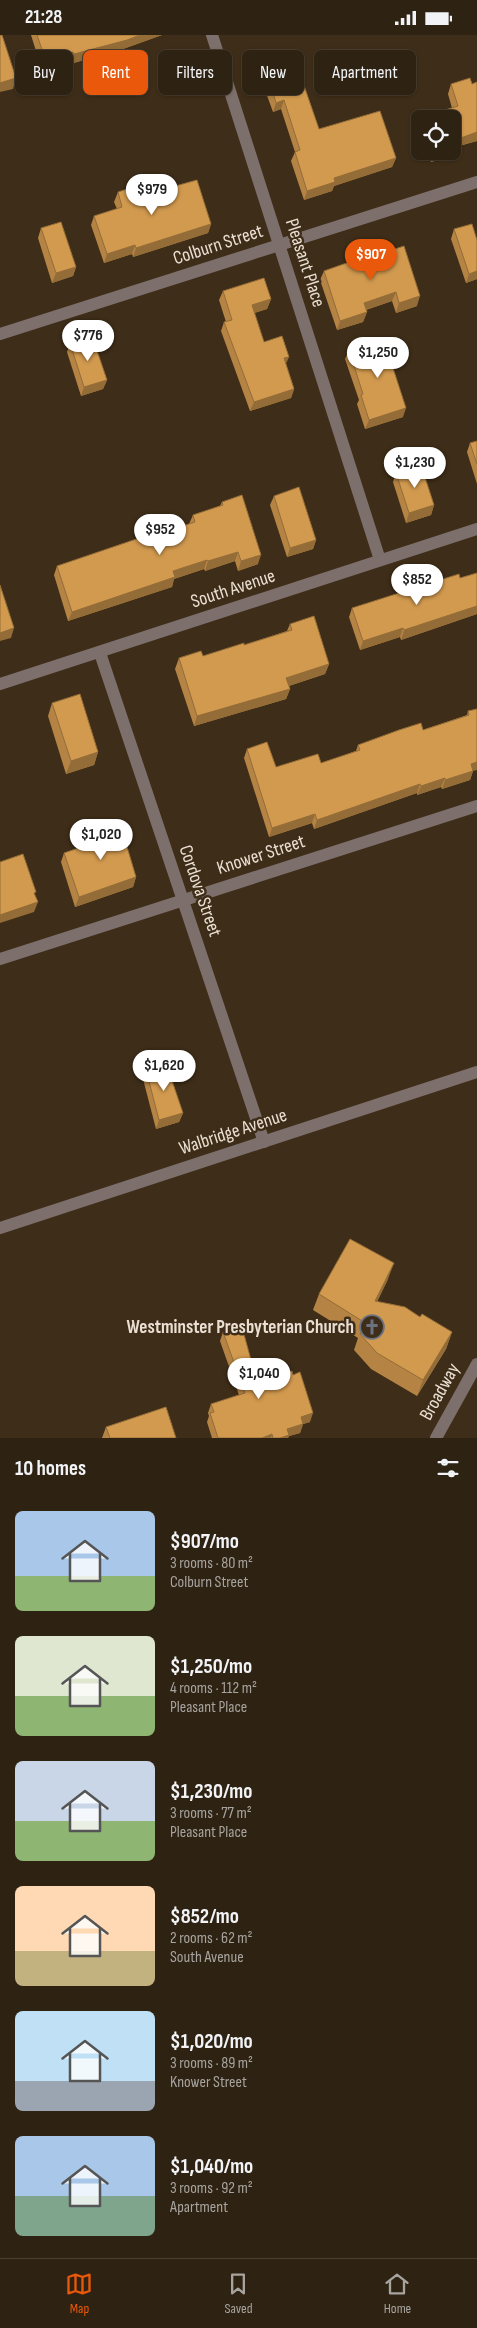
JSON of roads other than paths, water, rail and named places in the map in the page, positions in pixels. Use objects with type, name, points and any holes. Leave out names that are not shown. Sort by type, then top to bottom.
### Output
[{"type":"street","name":"Pleasant Place","points":[[212,35],[380,560]]},
{"type":"street","name":"Colburn Street","points":[[0,334],[477,182]]},
{"type":"street","name":"South Avenue","points":[[0,684],[477,529]]},
{"type":"street","name":"Cordova Street","points":[[100,653],[264,1142]]},
{"type":"street","name":"Knower Street","points":[[0,959],[477,806]]},
{"type":"street","name":"Walbridge Avenue","points":[[0,1228],[477,1072]]},
{"type":"street","name":"Broadway","points":[[436,1438],[477,1364]]},
{"type":"place","name":"Westminster Presbyterian Church","points":[[372,1327]]}]
